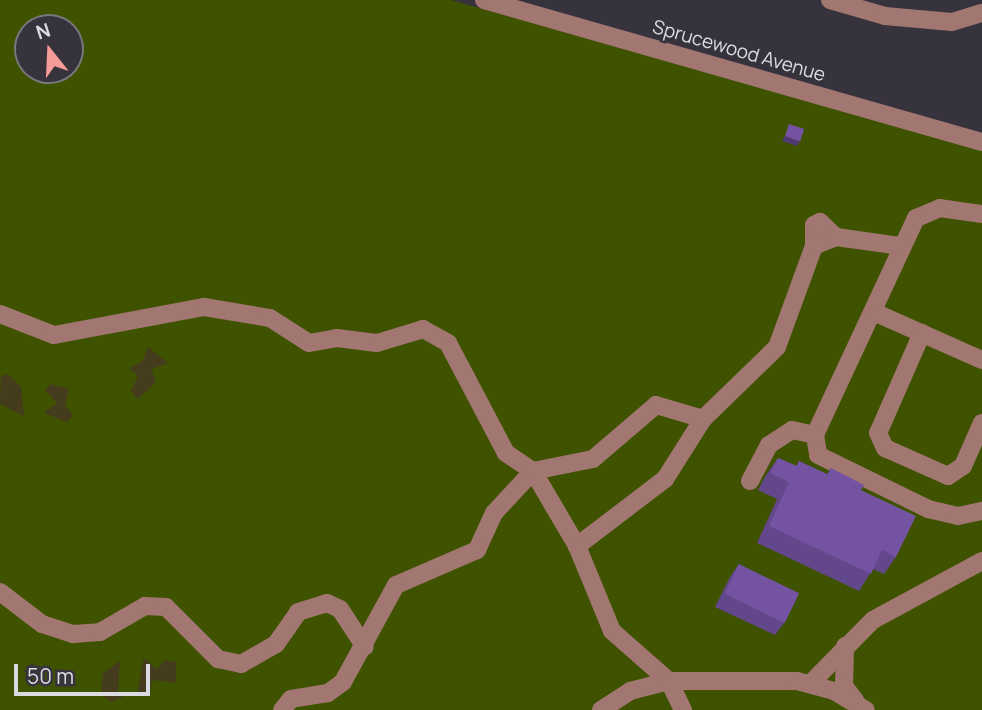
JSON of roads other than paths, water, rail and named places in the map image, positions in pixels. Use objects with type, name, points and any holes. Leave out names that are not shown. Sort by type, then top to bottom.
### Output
[{"type":"street","name":"Sprucewood Avenue","points":[[484,0],[982,142]]},
{"type":"street","points":[[830,0],[885,16],[952,22],[982,13]]},
{"type":"street","points":[[952,22],[982,6]]},
{"type":"street","points":[[825,479],[816,466],[818,455],[815,435],[876,313],[901,246],[928,209],[982,214]]},
{"type":"street","points":[[577,546],[664,479],[704,419],[777,347],[814,246],[836,237],[901,246]]},
{"type":"street","points":[[0,314],[54,335],[204,307],[270,318],[309,343],[337,338],[377,343],[412,330],[432,331],[447,343],[506,453],[530,471],[577,546],[612,631],[668,681],[683,710]]},
{"type":"street","points":[[876,313],[982,360]]},
{"type":"street","points":[[922,333],[878,433],[885,448],[948,476],[963,466],[982,423]]},
{"type":"street","points":[[282,710],[299,695],[328,693],[365,647],[396,585],[477,550],[494,513],[530,471],[593,459],[656,405],[704,419]]},
{"type":"street","points":[[750,481],[769,445],[792,430],[815,435]]},
{"type":"street","points":[[818,455],[928,509],[958,516],[982,511]]},
{"type":"street","points":[[858,495],[879,496],[890,489]]},
{"type":"street","points":[[811,683],[847,640],[982,561]]},
{"type":"street","points":[[0,592],[42,624],[73,634],[100,632],[145,606],[166,607],[218,659],[241,664],[276,644],[298,612],[327,603],[340,609],[365,647]]},
{"type":"street","points":[[847,640],[844,687],[863,707]]},
{"type":"street","points":[[601,710],[631,691],[668,681],[811,683],[863,707]]}]
